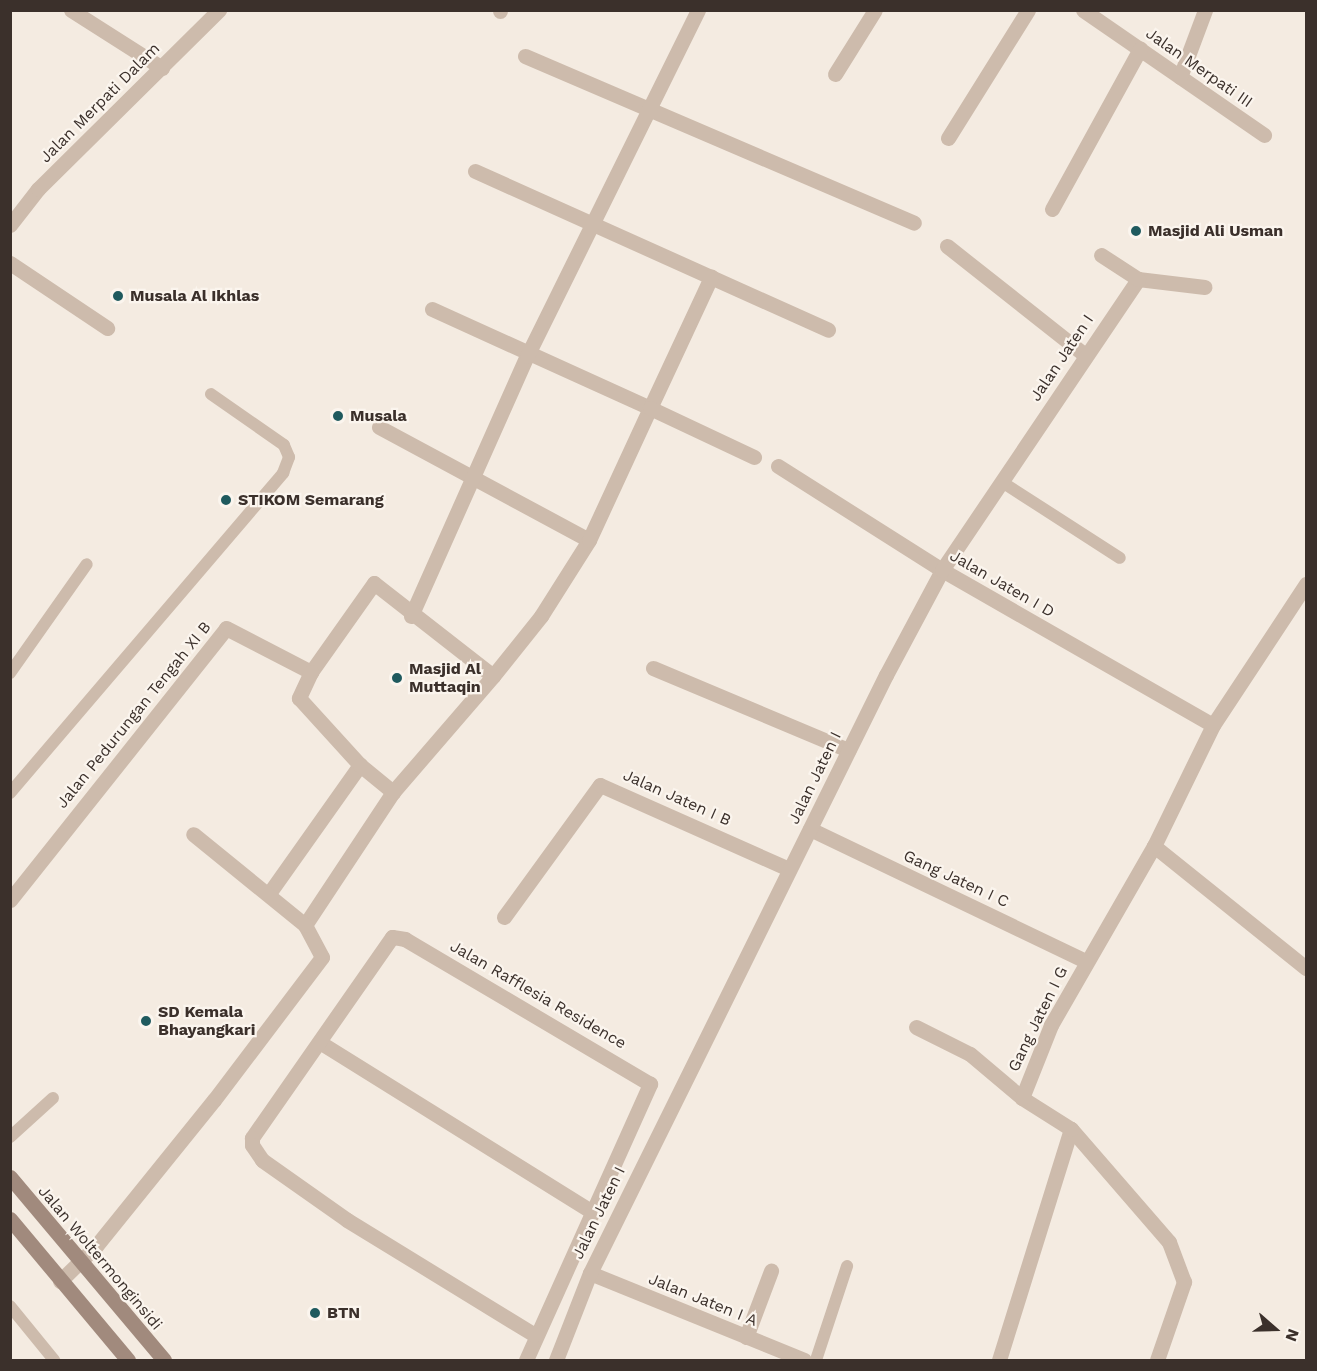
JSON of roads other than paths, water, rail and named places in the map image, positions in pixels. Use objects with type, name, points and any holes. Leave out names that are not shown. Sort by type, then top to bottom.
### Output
[{"type":"main road","name":"Jalan Woltermonginsidi","points":[[10,1177],[79,1265],[164,1360]]},
{"type":"main road","points":[[10,1219],[128,1360]]},
{"type":"street","points":[[71,10],[162,68]]},
{"type":"street","name":"Jalan Merpati Dalam","points":[[10,225],[38,189],[219,10]]},
{"type":"street","points":[[411,616],[527,356],[595,227],[698,10]]},
{"type":"street","points":[[835,74],[875,10]]},
{"type":"street","points":[[948,138],[1028,10]]},
{"type":"street","name":"Jalan Merpati III","points":[[1083,10],[1264,135]]},
{"type":"street","points":[[1180,77],[1205,10]]},
{"type":"street","points":[[1052,209],[1140,50]]},
{"type":"street","points":[[525,56],[914,223]]},
{"type":"street","points":[[475,171],[828,330]]},
{"type":"street","points":[[947,246],[1085,355]]},
{"type":"street","points":[[1101,255],[1138,279],[1205,287]]},
{"type":"street","points":[[10,263],[107,328]]},
{"type":"street","points":[[305,925],[393,792],[493,676],[541,616],[589,540],[711,277]]},
{"type":"street","name":"Jalan Jaten I","points":[[556,1360],[590,1273],[848,750],[942,570],[1138,279]]},
{"type":"street","points":[[432,309],[527,356],[650,408],[754,457]]},
{"type":"street","points":[[379,427],[589,540]]},
{"type":"street","name":"Jalan Jaten I D","points":[[778,466],[942,570],[1213,725]]},
{"type":"street","points":[[393,792],[360,765],[299,698],[311,672],[369,584],[379,585],[411,616],[493,676]]},
{"type":"street","name":"Gang Jaten I G","points":[[1157,1360],[1184,1282],[1152,1217],[1071,1129],[1022,1098],[1052,1025],[1086,961],[1154,846],[1213,725],[1306,584]]},
{"type":"street","name":"Jalan Pedurungan Tengah XI B","points":[[10,900],[226,628],[311,672]]},
{"type":"street","points":[[653,668],[848,750]]},
{"type":"street","points":[[270,892],[360,765]]},
{"type":"street","name":"Jalan Jaten I B","points":[[504,917],[600,785],[789,868]]},
{"type":"street","name":"Gang Jaten I C","points":[[810,829],[1086,961]]},
{"type":"street","points":[[60,1281],[79,1265],[322,957],[305,925],[270,892],[193,834]]},
{"type":"street","points":[[1154,846],[1306,968]]},
{"type":"street","name":"Jalan Rafflesia Residence","points":[[526,1360],[591,1211],[648,1094],[645,1077],[397,937],[387,941],[321,1043],[252,1138],[262,1160],[347,1220],[535,1335]]},
{"type":"street","points":[[916,1027],[970,1054],[1022,1098]]},
{"type":"street","points":[[321,1043],[591,1211]]},
{"type":"street","points":[[999,1360],[1071,1129]]},
{"type":"street","points":[[746,1337],[771,1271]]},
{"type":"street","name":"Jalan Jaten I A","points":[[590,1273],[804,1360]]},
{"type":"lane","points":[[10,793],[283,473],[289,457],[284,445],[211,394]]},
{"type":"lane","points":[[1002,482],[1120,558]]},
{"type":"lane","points":[[10,673],[87,564]]},
{"type":"lane","points":[[10,1137],[53,1098]]},
{"type":"lane","points":[[816,1360],[847,1266]]},
{"type":"lane","points":[[10,1305],[54,1360]]},
{"type":"place","name":"Masjid Ali Usman","points":[[1136,231]]},
{"type":"place","name":"Musala Al Ikhlas","points":[[118,296]]},
{"type":"place","name":"Musala","points":[[338,416]]},
{"type":"place","name":"STIKOM Semarang","points":[[226,500]]},
{"type":"place","name":"Masjid Al Muttaqin","points":[[397,678]]},
{"type":"place","name":"SD Kemala Bhayangkari","points":[[146,1021]]},
{"type":"place","name":"BTN","points":[[315,1313]]}]
